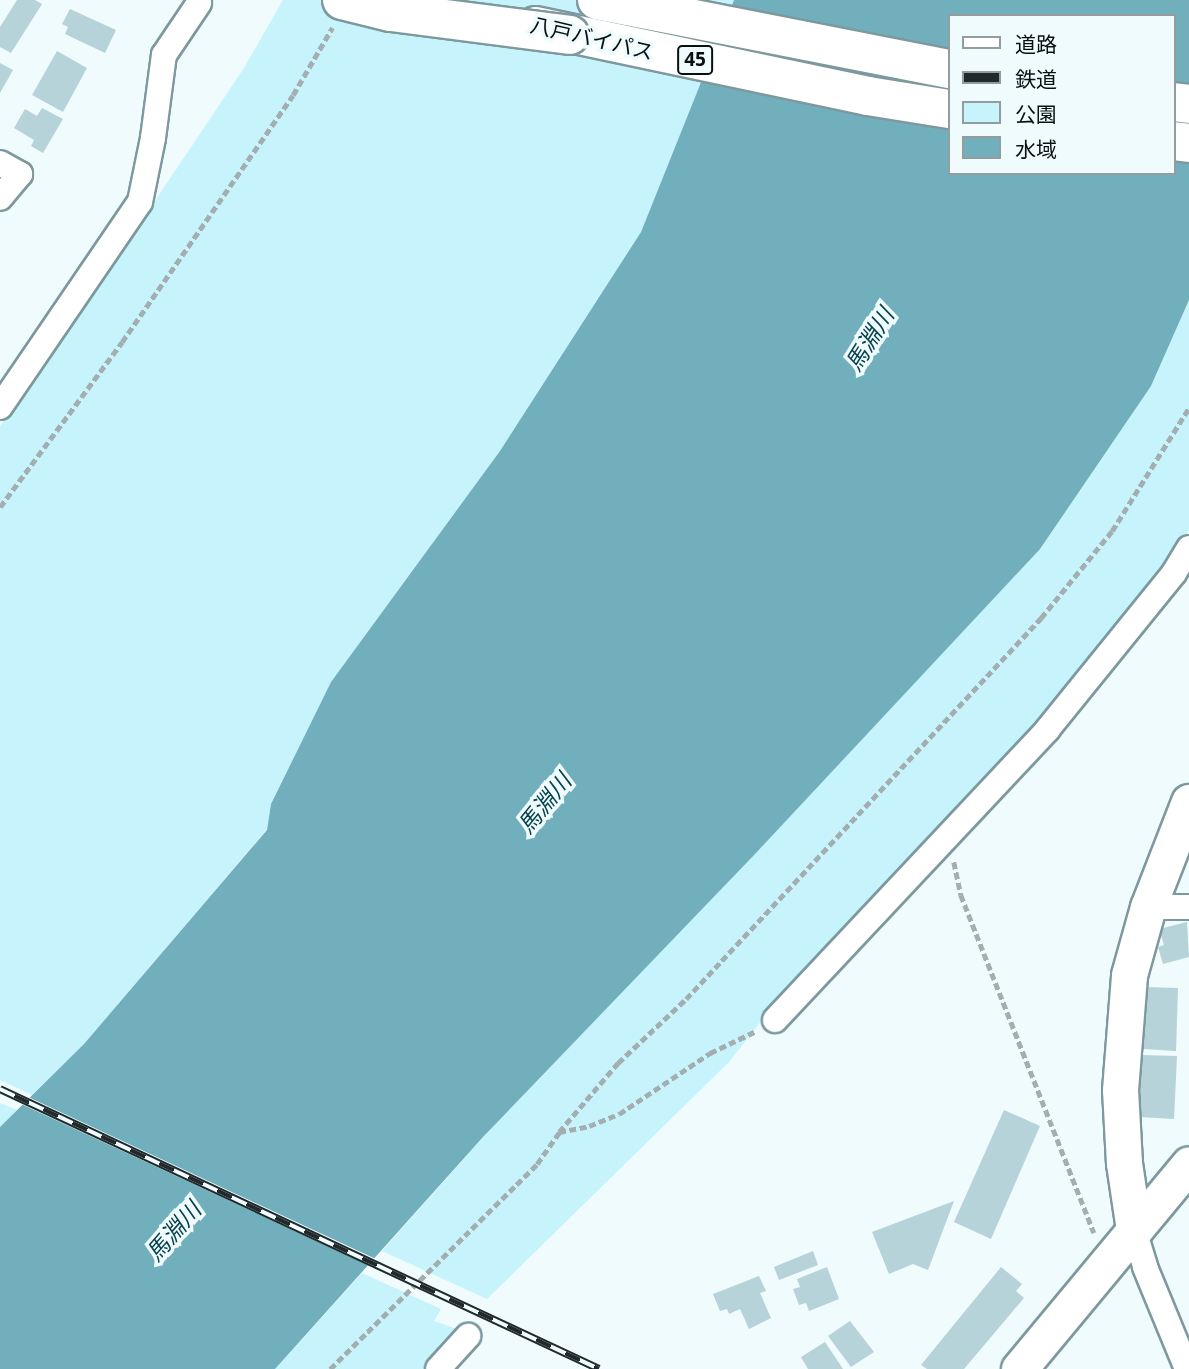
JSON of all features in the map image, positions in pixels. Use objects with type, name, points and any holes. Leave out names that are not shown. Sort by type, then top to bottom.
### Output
[{"type":"highway","name":"八戸バイパス","points":[[443,0],[570,35],[948,109]]},
{"type":"highway","name":"八戸バイパス","points":[[597,0],[948,69]]},
{"type":"highway","points":[[338,12],[391,12],[570,35]]},
{"type":"street","points":[[0,407],[140,202],[153,138],[164,55],[199,3]]},
{"type":"street","points":[[0,163],[20,174],[0,198]]},
{"type":"street","points":[[775,1020],[1048,730],[1174,573],[1189,548]]},
{"type":"street","points":[[1187,1369],[1146,1267],[1135,1230],[1124,1163],[1120,1090],[1129,975],[1148,907],[1189,802]]},
{"type":"street","points":[[1148,907],[1189,907]]},
{"type":"street","points":[[1019,1369],[1189,1164]]},
{"type":"street","points":[[438,1369],[468,1336]]},
{"type":"path","points":[[0,507],[130,331],[293,95],[338,12]]},
{"type":"path","points":[[330,1369],[537,1164],[559,1132],[618,1063],[686,999],[1041,618],[1112,531],[1189,408]]},
{"type":"path","points":[[950,837],[961,895],[1094,1233]]},
{"type":"path","points":[[559,1132],[589,1126],[619,1114],[710,1053],[775,1020]]},
{"type":"green space","points":[[283,0],[734,0],[641,232],[500,451],[331,682],[271,804],[267,829],[84,1044],[32,1095],[0,1080],[0,426],[31,386],[244,68]]},
{"type":"green space","points":[[1189,300],[1189,530],[1167,568],[1043,723],[765,1016],[729,1062],[487,1299],[382,1251],[1151,386]]},
{"type":"green space","points":[[0,1103],[17,1110],[0,1127]]},
{"type":"green space","points":[[362,1273],[441,1309],[434,1321],[460,1330],[424,1369],[275,1369]]},
{"type":"water","name":"馬淵川","points":[[734,0],[1189,0],[1189,300],[1151,386],[1040,549],[755,854],[483,1137],[275,1369],[0,1369],[0,1127],[84,1044],[267,830],[271,804],[331,682],[500,451],[641,232]]},
{"type":"pier","points":[[26,1096],[378,1260],[372,1267],[19,1103]]},
{"type":"building","points":[[17,0],[35,0],[42,4],[11,53],[0,47],[0,27]]},
{"type":"building","points":[[70,9],[116,30],[105,53],[65,34],[68,27],[62,24]]},
{"type":"building","points":[[57,51],[87,68],[63,112],[32,95]]},
{"type":"building","points":[[0,63],[13,70],[0,93]]},
{"type":"building","points":[[42,108],[63,119],[43,153],[31,146],[34,140],[14,128],[25,109],[37,116]]},
{"type":"building","points":[[1187,922],[1189,957],[1163,964],[1158,947],[1164,945],[1159,929]]},
{"type":"building","points":[[1145,987],[1178,988],[1176,1051],[1143,1049]]},
{"type":"building","points":[[1142,1055],[1177,1056],[1174,1119],[1139,1117]]},
{"type":"building","points":[[1004,1110],[1040,1126],[991,1239],[954,1222]]},
{"type":"building","points":[[954,1201],[928,1270],[913,1264],[889,1274],[872,1232]]},
{"type":"building","points":[[813,1251],[818,1265],[779,1280],[774,1267]]},
{"type":"building","points":[[827,1267],[839,1299],[809,1311],[806,1303],[799,1305],[793,1289],[800,1287],[797,1279]]},
{"type":"building","points":[[1001,1267],[1022,1284],[1016,1291],[1024,1298],[964,1369],[927,1369],[921,1365]]},
{"type":"building","points":[[759,1276],[766,1291],[760,1293],[771,1318],[749,1329],[740,1309],[729,1314],[727,1309],[720,1311],[713,1294]]},
{"type":"building","points":[[850,1321],[874,1352],[851,1367],[828,1336]]},
{"type":"building","points":[[825,1342],[843,1369],[808,1369],[801,1357]]},
{"type":"railway","points":[[0,1089],[599,1369]]}]
